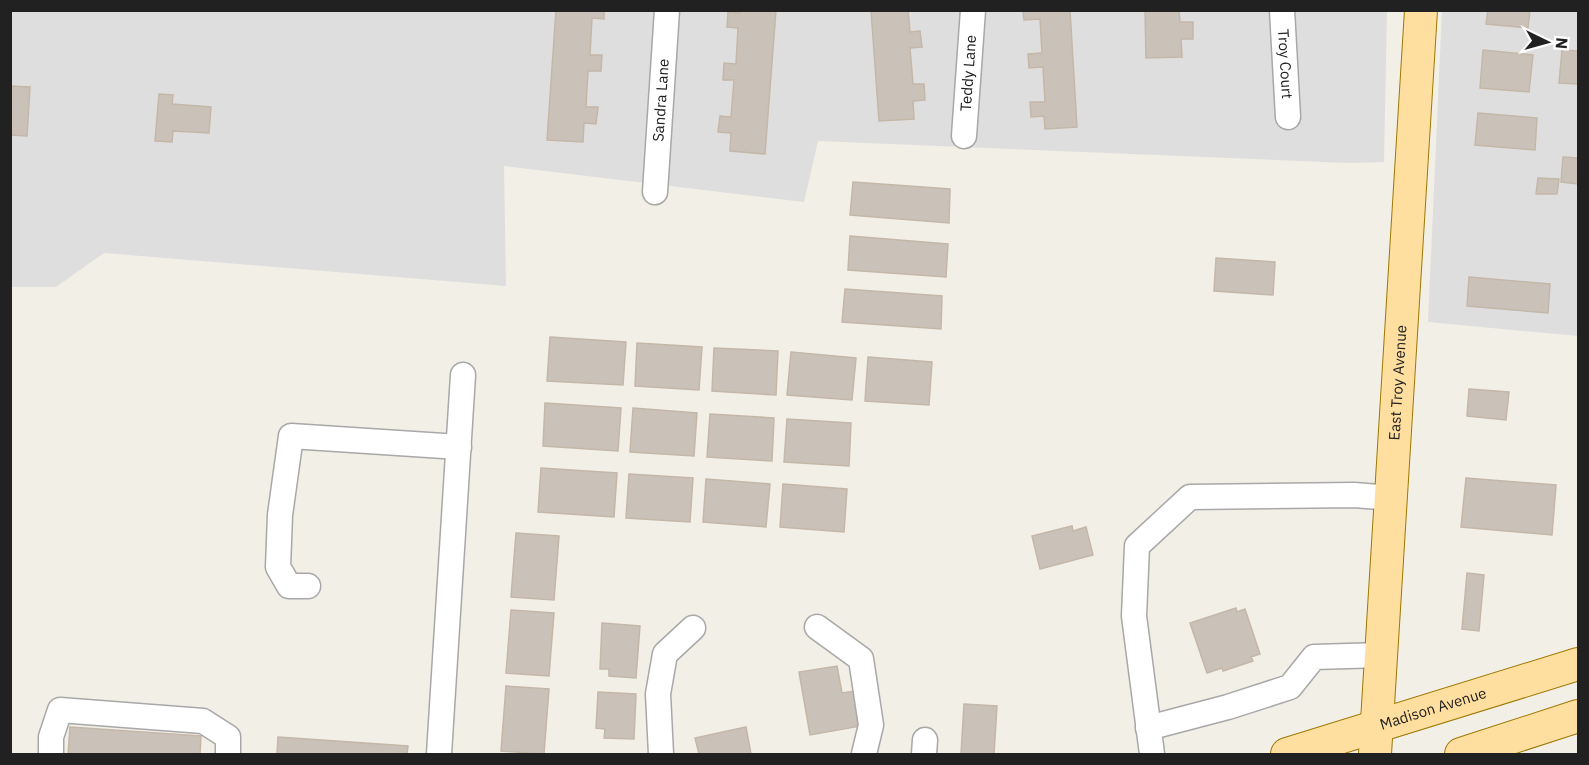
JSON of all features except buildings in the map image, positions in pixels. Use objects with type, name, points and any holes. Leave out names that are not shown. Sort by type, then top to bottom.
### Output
[{"type":"main road","name":"East Troy Avenue","points":[[1376,740],[1421,10]]},
{"type":"main road","name":"Madison Avenue","points":[[1287,754],[1376,740],[1578,664]]},
{"type":"main road","points":[[1461,754],[1578,716]]},
{"type":"street","name":"Sandra Lane","points":[[655,192],[667,10]]},
{"type":"street","name":"Teddy Lane","points":[[964,136],[973,10]]},
{"type":"street","name":"Troy Court","points":[[1282,10],[1288,117]]},
{"type":"street","points":[[439,754],[463,375]]},
{"type":"street","points":[[308,586],[289,586],[278,567],[280,515],[291,436],[459,447]]},
{"type":"street","points":[[1152,754],[1134,615],[1137,546],[1190,496],[1354,495],[1392,498]]},
{"type":"street","points":[[818,627],[861,659],[871,725],[864,754]]},
{"type":"street","points":[[661,754],[658,693],[666,654],[693,628]]},
{"type":"street","points":[[1148,728],[1228,707],[1290,687],[1314,657],[1382,655]]},
{"type":"street","points":[[51,754],[51,737],[60,710],[203,721],[228,737],[228,754]]},
{"type":"shaded area","points":[[11,11],[1387,11],[1384,162],[1349,163],[818,141],[804,202],[504,166],[506,286],[104,253],[56,287],[11,287]]},
{"type":"shaded area","points":[[1442,11],[1578,11],[1578,336],[1428,322]]}]
